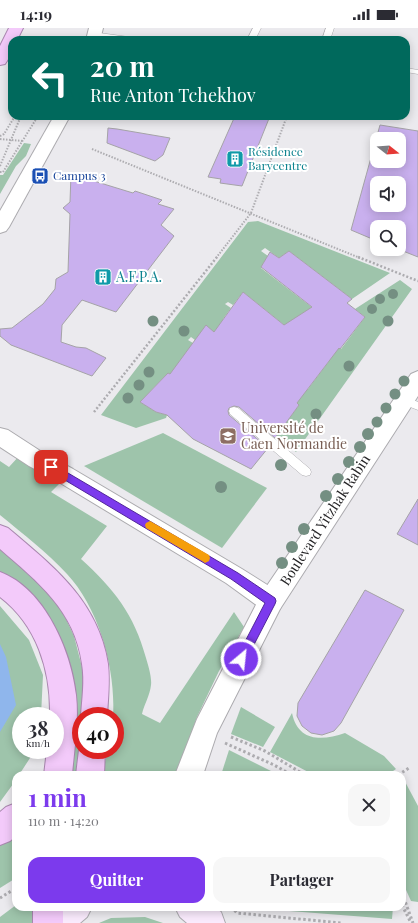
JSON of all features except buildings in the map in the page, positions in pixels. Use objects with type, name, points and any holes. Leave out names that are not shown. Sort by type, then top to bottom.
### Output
[{"type":"highway","points":[[0,61],[8,44]]},
{"type":"highway","points":[[0,534],[58,586],[78,613],[90,644],[95,664],[96,687],[95,707]]},
{"type":"highway","points":[[0,583],[23,602],[38,620],[48,639],[56,660],[63,696],[62,707]]},
{"type":"highway","points":[[46,771],[51,759]]},
{"type":"highway","points":[[58,759],[58,771]]},
{"type":"highway","points":[[90,771],[91,759]]},
{"type":"highway","points":[[0,831],[12,820]]},
{"type":"highway","points":[[48,911],[48,923]]},
{"type":"main road","points":[[55,923],[72,911]]},
{"type":"main road","points":[[195,911],[210,923]]},
{"type":"street","points":[[0,227],[60,120]]},
{"type":"street","name":"Boulevard Yitzhak Rabin","points":[[191,771],[206,728],[271,601],[411,403],[418,379]]},
{"type":"street","points":[[0,436],[37,460],[234,576],[271,601]]},
{"type":"lane","points":[[95,34],[109,36]]},
{"type":"lane","points":[[234,410],[306,472]]},
{"type":"path","points":[[0,137],[4,134],[13,120]]},
{"type":"path","points":[[0,166],[19,120]]},
{"type":"path","points":[[0,172],[3,172],[35,120]]},
{"type":"path","points":[[94,412],[251,213],[286,120]]},
{"type":"path","points":[[0,137],[11,140],[27,141]]},
{"type":"path","points":[[92,149],[418,281]]},
{"type":"path","points":[[231,737],[265,750],[299,771]]},
{"type":"path","points":[[225,742],[285,771]]},
{"type":"path","points":[[404,771],[409,768]]},
{"type":"path","points":[[0,898],[12,890]]},
{"type":"path","points":[[406,905],[412,923]]},
{"type":"path","points":[[235,911],[237,913],[341,923]]},
{"type":"path","points":[[405,911],[412,923]]},
{"type":"green space","points":[[24,143],[31,144],[26,156],[16,166],[0,194],[0,175],[3,175]]},
{"type":"green space","points":[[258,221],[390,273],[352,299],[289,251],[279,258],[265,248],[261,251],[268,256],[261,268],[322,315],[294,333],[243,292],[233,305],[228,302],[225,304],[231,308],[223,319],[263,353],[195,340],[191,337],[188,340],[193,343],[184,382],[168,373],[140,402],[156,412],[167,415],[166,418],[136,428],[101,415],[248,222]]},
{"type":"green space","points":[[400,280],[412,289],[296,452],[276,436],[299,405],[274,384],[308,389],[329,361],[333,344],[341,349],[365,317],[355,309]]},
{"type":"green space","points":[[163,433],[267,488],[222,548],[84,466]]},
{"type":"green space","points":[[20,455],[61,482],[51,492],[107,526],[81,559],[113,592],[121,603],[129,615],[141,642],[149,668],[151,682],[142,714],[160,723],[234,612],[244,627],[219,671],[197,717],[178,771],[104,771],[106,759],[124,759],[124,707],[113,707],[112,679],[103,640],[88,604],[67,574],[43,551],[0,515],[0,461],[9,467]]},
{"type":"green space","points":[[0,545],[58,602],[74,636],[83,671],[84,704],[83,707],[72,707],[72,759],[78,759],[76,771],[67,771],[72,701],[0,573]]},
{"type":"green space","points":[[0,606],[29,640],[43,675],[41,707],[12,707],[12,759],[29,759],[22,771],[12,771],[12,786],[0,802]]},
{"type":"green space","points":[[241,707],[275,727],[263,747],[231,734]]},
{"type":"green space","points":[[292,713],[295,723],[305,734],[320,738],[345,733],[384,756],[396,769],[393,771],[306,771],[270,752]]},
{"type":"green space","points":[[229,750],[271,771],[222,771]]},
{"type":"green space","points":[[406,784],[418,806],[418,902],[411,901],[406,890]]},
{"type":"green space","points":[[12,832],[12,880],[0,888],[0,844]]},
{"type":"green space","points":[[12,908],[12,911],[38,911],[34,923],[0,923],[0,917]]},
{"type":"green space","points":[[290,911],[393,911],[392,919]]},
{"type":"green space","points":[[145,917],[163,923],[99,923],[111,918]]},
{"type":"water","points":[[0,644],[6,657],[16,705],[15,707],[12,707],[12,712],[0,732]]},
{"type":"slow traffic","points":[[150,525],[205,558]]},
{"type":"place","name":"Résidence Barycentre","points":[[235,159]]},
{"type":"place","name":"Campus 3","points":[[40,176]]},
{"type":"place","name":"A.F.P.A.","points":[[103,277]]},
{"type":"place","name":"Université de Caen Normandie","points":[[228,436]]},
{"type":"route","points":[[51,467],[234,576],[271,601],[241,659]]}]
